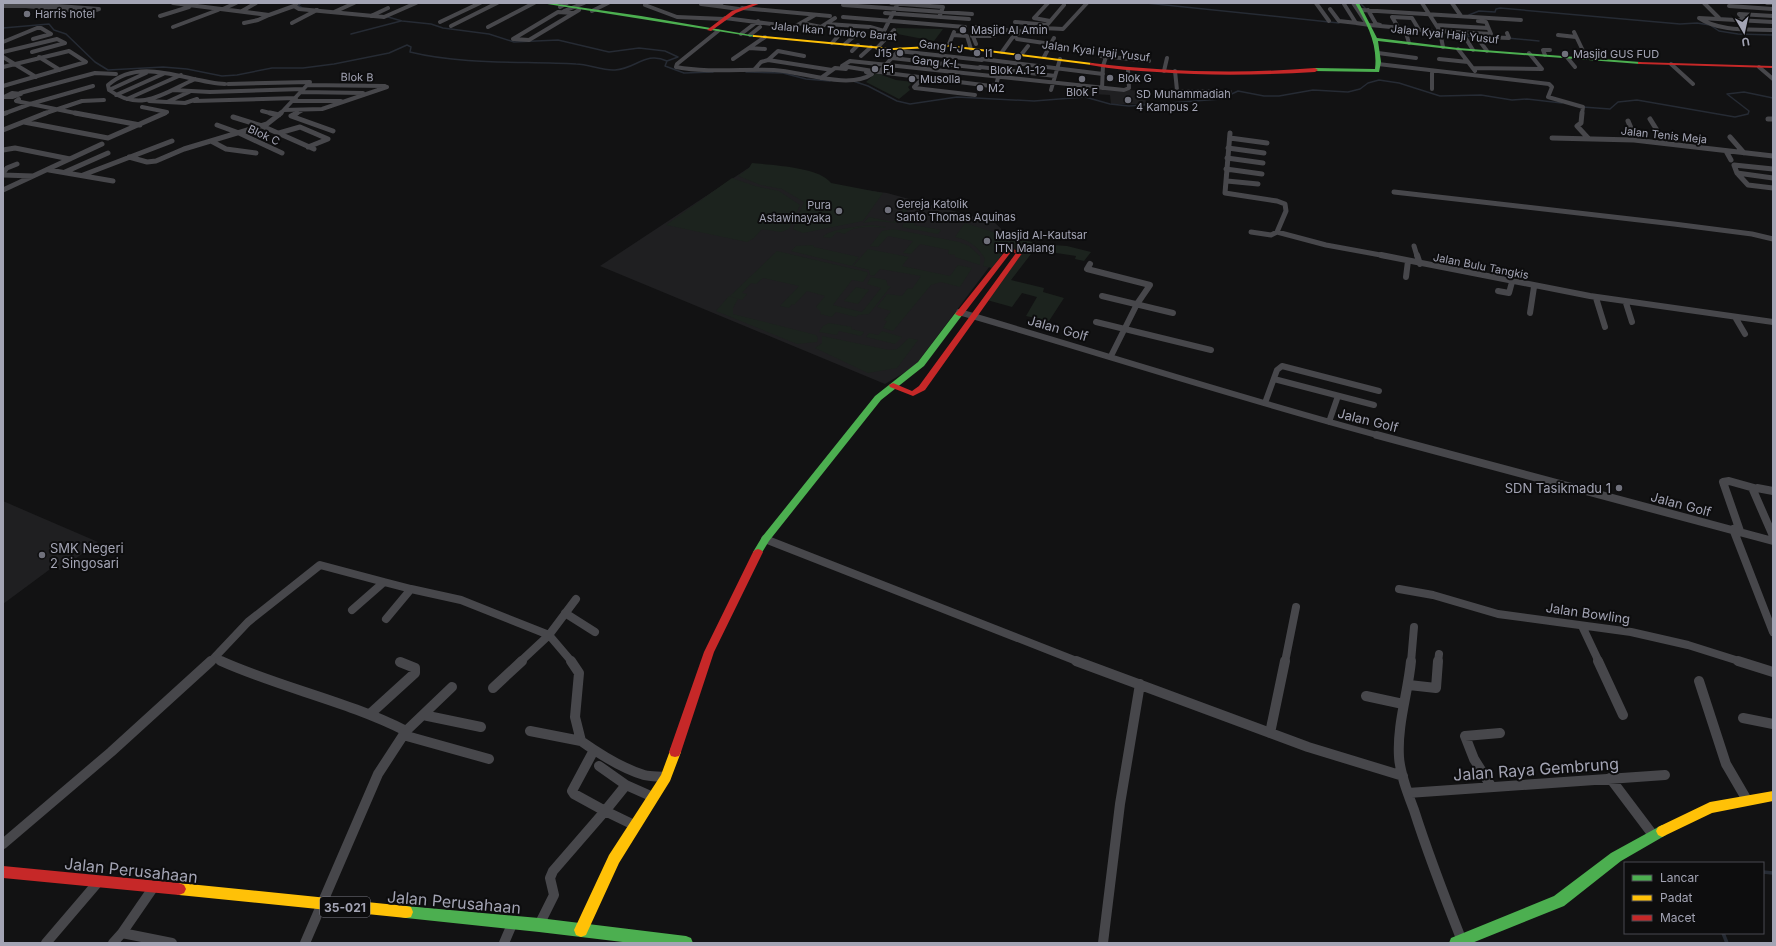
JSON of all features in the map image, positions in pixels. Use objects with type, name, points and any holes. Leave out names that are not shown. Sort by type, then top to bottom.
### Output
[{"type":"street","points":[[173,3],[271,14]]},
{"type":"street","points":[[173,27],[236,3]]},
{"type":"street","points":[[242,11],[256,3]]},
{"type":"street","points":[[336,11],[354,3]]},
{"type":"street","points":[[244,22],[258,20],[296,5],[299,8],[387,16],[416,3]]},
{"type":"street","points":[[440,22],[480,3]]},
{"type":"street","points":[[451,26],[497,3]]},
{"type":"street","points":[[488,27],[534,3]]},
{"type":"street","name":"Jalan Ikan Tombro Barat","points":[[544,3],[713,30],[765,37],[845,44],[855,48],[874,47],[899,50],[948,46],[978,53]]},
{"type":"street","points":[[592,11],[608,3]]},
{"type":"street","points":[[717,6],[722,3]]},
{"type":"street","points":[[759,3],[742,8],[724,18],[675,66],[681,70],[696,71],[756,68],[821,78],[864,80],[872,74],[840,68],[832,70],[821,78]]},
{"type":"street","points":[[890,3],[942,6],[944,7],[939,17]]},
{"type":"street","points":[[828,24],[886,28],[894,8],[898,3]]},
{"type":"street","points":[[1048,3],[1034,18],[1050,21]]},
{"type":"street","points":[[1015,22],[1063,29],[1087,3]]},
{"type":"street","points":[[1316,3],[1329,21]]},
{"type":"street","points":[[1353,3],[1369,25]]},
{"type":"street","points":[[1422,3],[1441,32],[1490,34],[1485,22],[1430,15]]},
{"type":"street","points":[[1452,3],[1460,15]]},
{"type":"street","points":[[1704,3],[1719,18]]},
{"type":"street","points":[[1768,3],[1773,3]]},
{"type":"street","points":[[1768,3],[1773,8]]},
{"type":"street","points":[[700,4],[815,15],[830,16],[839,14],[843,15],[843,17]]},
{"type":"street","points":[[968,19],[841,9],[843,4],[972,14]]},
{"type":"street","points":[[1344,4],[1357,23]]},
{"type":"street","points":[[6,5],[64,6],[99,9],[92,12],[6,5]]},
{"type":"street","points":[[645,5],[674,16],[758,21],[793,27],[802,24],[815,15]]},
{"type":"street","points":[[54,9],[64,6]]},
{"type":"street","points":[[160,16],[192,6]]},
{"type":"street","points":[[985,77],[980,67],[978,53],[972,36],[974,28],[977,27],[1037,33],[1045,27],[1064,6]]},
{"type":"street","points":[[1729,6],[1773,8]]},
{"type":"street","points":[[373,15],[388,8]]},
{"type":"street","points":[[570,8],[529,40],[513,39],[558,12],[570,8]]},
{"type":"street","points":[[1330,9],[1339,21],[1477,37],[1509,38],[1507,33]]},
{"type":"street","points":[[1364,9],[1369,25],[1376,39]]},
{"type":"street","points":[[1364,9],[1381,12],[1460,15],[1521,20],[1517,14]]},
{"type":"street","points":[[1364,9],[1376,24],[1398,27],[1418,28],[1412,18],[1393,17],[1398,27]]},
{"type":"street","points":[[292,23],[317,10]]},
{"type":"street","points":[[696,17],[701,13]]},
{"type":"street","points":[[1477,13],[1479,17]]},
{"type":"street","points":[[1498,13],[1501,19]]},
{"type":"street","points":[[1745,20],[1739,14],[1773,16]]},
{"type":"street","points":[[830,16],[835,18],[843,17],[889,20],[965,27]]},
{"type":"street","points":[[802,24],[821,28],[835,18]]},
{"type":"street","points":[[1773,22],[1699,18],[1704,23],[1713,25],[1773,30]]},
{"type":"street","points":[[1731,19],[1740,28]]},
{"type":"street","points":[[745,34],[758,21]]},
{"type":"street","points":[[1436,25],[1488,28]]},
{"type":"street","points":[[948,44],[956,26]]},
{"type":"street","points":[[745,34],[760,27]]},
{"type":"street","points":[[3,42],[41,28],[48,32],[18,45],[60,70]]},
{"type":"street","points":[[1409,43],[1406,33],[1413,29]]},
{"type":"street","points":[[861,56],[894,30]]},
{"type":"street","points":[[832,43],[842,32]]},
{"type":"street","points":[[845,44],[859,32]]},
{"type":"street","points":[[1002,52],[1012,38],[1020,32]]},
{"type":"street","points":[[1440,32],[1443,47]]},
{"type":"street","points":[[1574,32],[1586,57]]},
{"type":"street","points":[[953,35],[968,36],[978,53]]},
{"type":"street","points":[[1463,35],[1473,50]]},
{"type":"street","points":[[1558,35],[1576,37]]},
{"type":"street","points":[[972,36],[994,36]]},
{"type":"street","points":[[732,59],[765,37]]},
{"type":"street","points":[[1477,37],[1487,51]]},
{"type":"street","points":[[1044,57],[1054,38]]},
{"type":"street","points":[[3,52],[58,39],[65,43],[32,52]]},
{"type":"street","points":[[1017,39],[1051,44]]},
{"type":"street","name":"Jalan Kyai Haji Yusuf","points":[[978,53],[1002,52],[1044,57],[1058,63],[1101,69],[1257,74],[1323,69],[1374,71],[1378,70],[1376,39],[1458,49],[1529,53],[1547,52],[1566,56],[1672,64],[1773,67]]},
{"type":"street","points":[[1021,55],[1028,46]]},
{"type":"street","points":[[925,54],[931,47]]},
{"type":"street","points":[[748,48],[765,49]]},
{"type":"street","points":[[1458,49],[1473,68],[1477,77]]},
{"type":"street","points":[[899,50],[884,65],[880,72],[992,86],[996,85],[998,78]]},
{"type":"street","name":"Gang I-J","points":[[899,50],[925,54],[978,53],[1058,63],[1076,70],[1101,69]]},
{"type":"street","points":[[3,67],[70,51],[86,62],[3,86],[9,94]]},
{"type":"street","points":[[756,68],[761,62],[768,60],[778,52],[804,56]]},
{"type":"street","points":[[1378,53],[1416,58]]},
{"type":"street","points":[[1473,68],[1541,69],[1529,53]]},
{"type":"street","points":[[1102,88],[1101,54],[1106,57],[1149,61]]},
{"type":"street","points":[[1566,56],[1575,67]]},
{"type":"street","points":[[3,57],[36,77]]},
{"type":"street","points":[[1101,69],[1106,57]]},
{"type":"street","points":[[892,58],[1055,76]]},
{"type":"street","points":[[1164,71],[1167,58]]},
{"type":"street","points":[[1439,59],[1468,62]]},
{"type":"street","points":[[768,60],[832,70]]},
{"type":"street","name":"Gang K-L","points":[[880,72],[842,66],[849,62],[1053,84],[1128,90],[1128,69]]},
{"type":"street","points":[[1051,90],[1058,63]]},
{"type":"street","points":[[696,71],[704,64]]},
{"type":"street","points":[[1378,64],[1432,72],[1551,85],[1552,87],[1548,98],[1583,108],[1581,123],[1578,126],[1588,138]]},
{"type":"street","points":[[1672,64],[1693,84]]},
{"type":"street","points":[[1759,67],[1773,79]]},
{"type":"street","points":[[1074,85],[1076,70]]},
{"type":"street","points":[[1175,71],[1178,90],[1180,91],[1230,92]]},
{"type":"street","name":"Blok B","points":[[166,72],[150,72],[109,90],[116,95],[137,102],[148,101],[185,103],[194,101],[294,99],[346,101]]},
{"type":"street","points":[[116,95],[166,72],[210,83],[228,84],[310,81],[270,123],[184,149],[155,162],[147,162],[129,157]]},
{"type":"street","points":[[1432,72],[1432,89]]},
{"type":"street","points":[[4,97],[9,94],[20,93],[95,73],[116,74]]},
{"type":"street","points":[[127,99],[181,75]]},
{"type":"street","points":[[923,78],[914,87],[915,88],[975,96]]},
{"type":"street","points":[[148,101],[195,79]]},
{"type":"street","points":[[1532,82],[1532,89]]},
{"type":"street","points":[[194,101],[228,84]]},
{"type":"street","name":"Blok B","points":[[284,110],[322,109],[386,86],[307,85]]},
{"type":"street","points":[[3,114],[29,103],[93,86]]},
{"type":"street","name":"Blok B","points":[[171,90],[210,92],[302,91],[369,93]]},
{"type":"street","points":[[167,102],[191,91]]},
{"type":"street","points":[[4,97],[13,97],[20,95],[20,93]]},
{"type":"street","points":[[13,97],[19,99],[16,101],[140,125]]},
{"type":"street","points":[[3,130],[58,109],[94,99],[104,100]]},
{"type":"street","points":[[24,122],[107,138],[167,112],[142,107]]},
{"type":"street","points":[[303,110],[291,116],[334,131]]},
{"type":"street","points":[[262,112],[279,115]]},
{"type":"street","name":"Blok C","points":[[233,117],[262,126],[314,149]]},
{"type":"street","points":[[1650,119],[1665,143]]},
{"type":"street","points":[[1628,120],[1636,140]]},
{"type":"street","name":"Blok C","points":[[217,125],[239,133],[282,153]]},
{"type":"street","points":[[279,134],[300,127],[328,139],[308,147]]},
{"type":"street","points":[[1254,141],[1256,135]]},
{"type":"street","points":[[1226,193],[1226,169],[1230,136],[1267,143]]},
{"type":"street","points":[[1730,137],[1744,153]]},
{"type":"street","name":"Jalan Tenis Meja","points":[[1552,138],[1636,140],[1773,156]]},
{"type":"street","points":[[83,175],[172,141]]},
{"type":"street","points":[[211,141],[226,149],[256,153]]},
{"type":"street","points":[[3,190],[71,160],[102,144]]},
{"type":"street","points":[[3,150],[15,148],[71,160]]},
{"type":"street","points":[[1228,148],[1264,153]]},
{"type":"street","points":[[1726,151],[1731,160]]},
{"type":"street","points":[[65,172],[108,153]]},
{"type":"street","points":[[1227,158],[1263,163]]},
{"type":"street","points":[[3,174],[7,168],[17,164]]},
{"type":"street","points":[[1773,169],[1734,165],[1737,173],[1748,185],[1773,188]]},
{"type":"street","points":[[1226,169],[1262,174]]},
{"type":"street","points":[[49,170],[113,181]]},
{"type":"street","points":[[1737,173],[1773,178]]},
{"type":"street","points":[[3,174],[36,176]]},
{"type":"street","points":[[1226,181],[1258,184]]},
{"type":"street","points":[[1394,192],[1688,226],[1752,234],[1773,239]]},
{"type":"street","points":[[1226,193],[1260,196]]},
{"type":"street","points":[[1226,193],[1277,201],[1285,204],[1286,211],[1276,232]]},
{"type":"street","name":"Jalan Bulu Tangkis","points":[[1251,232],[1271,235],[1276,232],[1342,249],[1596,298],[1773,322]]},
{"type":"street","points":[[1414,246],[1420,264]]},
{"type":"street","points":[[581,930],[614,859],[634,825],[666,777],[710,652],[755,557],[766,539],[878,398],[892,385],[921,364],[1009,250],[1020,252],[919,391],[912,394],[892,385]]},
{"type":"street","points":[[1406,277],[1408,261]]},
{"type":"street","points":[[1090,264],[1086,269],[1149,284],[1150,288],[1137,304],[1110,356]]},
{"type":"street","points":[[1498,291],[1509,293],[1512,282]]},
{"type":"street","points":[[1530,313],[1534,287]]},
{"type":"street","points":[[1102,296],[1173,313]]},
{"type":"street","points":[[1596,298],[1605,327]]},
{"type":"street","points":[[1626,303],[1632,322]]},
{"type":"street","name":"Jalan Golf","points":[[960,312],[1329,422],[1773,540]]},
{"type":"street","points":[[1735,317],[1745,334]]},
{"type":"street","points":[[1096,322],[1211,350]]},
{"type":"street","points":[[1266,402],[1274,378],[1279,367],[1282,366],[1379,391]]},
{"type":"street","points":[[1274,378],[1374,405]]},
{"type":"street","points":[[1329,422],[1338,396]]},
{"type":"street","points":[[1773,491],[1754,488],[1729,481],[1723,482],[1737,530],[1769,612],[1773,632]]},
{"type":"street","points":[[1754,488],[1757,502],[1773,536]]},
{"type":"street","points":[[766,539],[1014,638],[1270,734],[1403,776]]},
{"type":"street","points":[[3,844],[111,752],[214,658],[248,622],[320,565],[411,589],[433,592],[461,600],[549,635],[572,662],[579,673],[575,717],[578,734],[581,741]]},
{"type":"street","points":[[352,610],[384,582]]},
{"type":"street","points":[[386,619],[411,589]]},
{"type":"street","name":"Jalan Bowling","points":[[1399,589],[1433,594],[1498,614],[1632,632],[1665,639],[1773,672]]},
{"type":"street","points":[[493,688],[549,635],[576,600]]},
{"type":"street","points":[[1270,734],[1296,606]]},
{"type":"street","points":[[565,613],[595,632]]},
{"type":"street","points":[[1582,626],[1623,715]]},
{"type":"street","points":[[1414,627],[1409,684],[1403,704],[1399,745],[1403,776],[1429,857],[1459,942],[1559,901],[1616,857],[1653,834],[1710,808],[1773,796]]},
{"type":"street","points":[[1409,684],[1436,688],[1439,654]]},
{"type":"street","points":[[214,658],[255,676],[370,714],[390,722],[405,733],[489,758]]},
{"type":"street","points":[[370,714],[415,673],[415,668],[400,662]]},
{"type":"street","points":[[1699,681],[1724,759],[1735,783],[1747,800]]},
{"type":"street","points":[[1103,943],[1120,804],[1140,684]]},
{"type":"street","points":[[305,943],[378,774],[405,733],[452,687]]},
{"type":"street","points":[[1366,696],[1403,704]]},
{"type":"street","points":[[423,715],[481,728]]},
{"type":"street","points":[[1743,718],[1773,724]]},
{"type":"street","points":[[530,731],[581,741],[594,750],[640,774],[666,777]]},
{"type":"street","points":[[1490,786],[1474,759],[1465,736],[1500,733]]},
{"type":"street","points":[[594,750],[572,791],[574,794],[634,825]]},
{"type":"street","points":[[599,766],[626,785],[653,797]]},
{"type":"street","name":"Jalan Raya Gembrung","points":[[1408,793],[1456,791],[1490,786],[1665,775]]},
{"type":"street","points":[[1610,778],[1653,834]]},
{"type":"street","points":[[539,925],[554,895],[550,878],[553,871],[626,785]]},
{"type":"street","name":"Jalan Perusahaan","points":[[3,872],[322,905],[513,922],[686,943]]},
{"type":"street","points":[[46,943],[99,882]]},
{"type":"street","points":[[113,943],[122,933],[153,888]]},
{"type":"street","points":[[504,943],[513,922]]},
{"type":"street","points":[[122,933],[172,943]]},
{"type":"shaded area","points":[[897,28],[943,29],[934,41],[892,33]]},
{"type":"shaded area","points":[[876,73],[896,80],[913,82],[908,87],[910,90],[899,99],[866,82]]},
{"type":"shaded area","name":"SD Muhammadiah 4 Kampus 2","points":[[1093,87],[1142,91],[1147,104],[1111,104],[1110,95],[1092,94]]},
{"type":"shaded area","points":[[752,163],[806,170],[817,173],[831,183],[883,193],[863,221],[803,233],[793,229],[804,202],[782,189],[761,185],[738,176],[749,168]]},
{"type":"shaded area","points":[[753,165],[827,185],[887,193],[994,222],[1011,238],[914,367],[885,384],[600,266]]},
{"type":"shaded area","points":[[732,178],[755,186],[779,191],[800,205],[789,229],[781,232],[762,229],[754,238],[747,242],[666,225]]},
{"type":"shaded area","points":[[906,206],[910,207],[896,223],[876,221],[863,223],[869,217],[893,222]]},
{"type":"shaded area","points":[[912,214],[920,215],[914,225],[941,230],[938,234],[902,227],[907,216]]},
{"type":"shaded area","points":[[965,223],[1009,237],[1037,243],[1031,253],[1010,248],[1006,249],[992,268],[983,266],[985,259],[979,250],[968,242],[955,237]]},
{"type":"shaded area","points":[[872,225],[886,227],[858,228],[845,234],[837,232],[831,238],[823,237],[826,234],[838,230]]},
{"type":"shaded area","points":[[893,229],[959,242],[969,246],[980,256],[980,265],[955,257],[955,255],[948,254],[949,250],[920,244],[911,254],[903,253],[913,241],[888,236],[878,247],[870,246],[882,231]]},
{"type":"shaded area","points":[[1039,244],[1067,246],[1091,252],[1084,261],[1075,259],[1076,256],[1037,250]]},
{"type":"shaded area","points":[[813,245],[814,247],[859,257],[852,266],[791,251],[796,246]]},
{"type":"shaded area","points":[[868,249],[909,257],[902,266],[950,276],[958,265],[972,268],[960,287],[941,282],[931,285],[893,331],[883,328],[887,321],[884,320],[891,311],[877,307],[887,294],[902,296],[908,288],[912,289],[921,276],[880,269],[874,276],[870,275],[869,270],[853,266]]},
{"type":"shaded area","points":[[777,251],[867,272],[868,274],[863,282],[852,280],[833,305],[862,312],[881,288],[867,284],[871,277],[886,280],[888,286],[891,286],[869,314],[858,315],[856,317],[836,312],[832,317],[820,314],[821,312],[816,307],[825,296],[807,291],[794,305],[792,304],[789,308],[780,306],[799,286],[763,278],[756,284],[751,283],[742,293],[747,294],[742,300],[730,296]]},
{"type":"shaded area","points":[[1023,252],[1031,254],[1011,280],[1044,288],[1043,292],[1064,298],[1049,321],[1026,316],[1037,297],[1022,293],[1012,307],[987,300]]},
{"type":"shaded area","points":[[856,287],[869,290],[858,304],[844,301]]},
{"type":"shaded area","points":[[729,296],[738,299],[733,308],[733,314],[816,335],[818,338],[817,342],[797,344],[716,311]]},
{"type":"shaded area","points":[[829,323],[852,327],[851,329],[864,332],[861,336],[839,331],[837,335],[819,332],[823,326]]},
{"type":"shaded area","points":[[882,331],[902,337],[895,344],[866,337],[869,333],[878,335]]},
{"type":"shaded area","points":[[822,336],[889,350],[897,349],[909,338],[918,340],[897,368],[868,373],[815,348],[822,343]]},
{"type":"shaded area","name":"SMK Negeri 2 Singosari","points":[[3,501],[98,542],[60,570],[53,567],[3,604]]},
{"type":"waterway","points":[[301,3],[298,6],[301,7]]},
{"type":"waterway","points":[[1146,3],[1339,23]]},
{"type":"waterway","points":[[1360,3],[1366,9]]},
{"type":"waterway","points":[[1469,15],[1479,11],[1495,12],[1496,9],[1500,8],[1680,24],[1697,23],[1710,25],[1719,31],[1738,34],[1773,35]]},
{"type":"waterway","points":[[388,17],[402,21],[431,24],[443,28],[489,34],[514,42],[558,40],[609,52],[639,48],[665,51],[678,57],[667,61]]},
{"type":"waterway","points":[[351,34],[401,21]]},
{"type":"waterway","points":[[3,28],[49,24],[54,30],[66,34],[95,62],[108,70],[163,67],[187,69],[222,76],[237,75],[272,68],[303,68],[334,64],[389,53],[407,45],[411,47],[410,52],[451,59],[493,62],[581,64],[610,70],[629,67],[646,59],[659,58],[667,61]]},
{"type":"waterway","points":[[1450,34],[1486,38]]},
{"type":"waterway","points":[[1507,38],[1539,41]]},
{"type":"waterway","points":[[667,61],[665,66],[684,73],[713,72]]},
{"type":"waterway","points":[[746,72],[783,73],[806,79],[830,81]]},
{"type":"waterway","points":[[853,81],[868,86],[897,101],[910,104],[957,97],[1034,101],[1085,97],[1110,104],[1129,106],[1221,99],[1238,91],[1264,96],[1279,96],[1313,90],[1348,92],[1360,89],[1368,83],[1379,80],[1399,83],[1440,96],[1481,95],[1512,100],[1527,99],[1562,103]]},
{"type":"waterway","points":[[1583,107],[1610,109],[1618,102],[1637,100],[1735,117],[1748,114],[1749,111],[1727,94],[1744,92],[1773,98]]},
{"type":"waterway","points":[[1764,872],[1773,873]]},
{"type":"waterway","points":[[1723,934],[1727,943]]},
{"type":"traffic: fast","points":[[543,3],[641,17],[755,36]]},
{"type":"traffic: fast","points":[[1315,70],[1377,71],[1378,52],[1374,36],[1357,3]]},
{"type":"traffic: fast","points":[[1376,39],[1458,49],[1640,63]]},
{"type":"traffic: fast","points":[[758,552],[765,539],[878,398],[921,364],[959,314]]},
{"type":"traffic: fast","points":[[1456,943],[1559,901],[1616,857],[1662,831]]},
{"type":"traffic: fast","points":[[406,912],[539,925],[686,943]]},
{"type":"traffic: slow","points":[[755,36],[893,49],[949,46],[1092,64]]},
{"type":"traffic: slow","points":[[581,930],[614,859],[666,777],[675,752]]},
{"type":"traffic: slow","points":[[1662,831],[1710,808],[1773,796]]},
{"type":"traffic: slow","points":[[179,889],[406,912]]},
{"type":"traffic: jam","points":[[709,30],[734,12],[759,3]]},
{"type":"traffic: jam","points":[[1640,63],[1773,67]]},
{"type":"traffic: jam","points":[[1092,64],[1147,70],[1203,73],[1259,73],[1315,70]]},
{"type":"traffic: jam","points":[[893,385],[913,394],[922,388],[1020,252],[1009,250],[959,314]]},
{"type":"traffic: jam","points":[[675,752],[709,652],[758,552]]},
{"type":"traffic: jam","points":[[3,872],[179,889]]},
{"type":"place","name":"Harris hotel","points":[[27,14]]},
{"type":"place","name":"Masjid Al Amin","points":[[963,30]]},
{"type":"place","name":"J15","points":[[900,53]]},
{"type":"place","name":"I1","points":[[977,53]]},
{"type":"place","name":"Masjid GUS FUD","points":[[1565,54]]},
{"type":"place","name":"Blok A.1-12","points":[[1018,57]]},
{"type":"place","name":"F1","points":[[875,69]]},
{"type":"place","name":"Blok G","points":[[1110,78]]},
{"type":"place","name":"Musolla","points":[[912,79]]},
{"type":"place","name":"Blok F","points":[[1082,79]]},
{"type":"place","name":"M2","points":[[980,88]]},
{"type":"place","name":"SD Muhammadiah 4 Kampus 2","points":[[1128,100]]},
{"type":"place","name":"Gereja Katolik Santo Thomas Aquinas","points":[[888,210]]},
{"type":"place","name":"Pura Astawinayaka","points":[[839,211]]},
{"type":"place","name":"Masjid Al-Kautsar ITN Malang","points":[[987,241]]},
{"type":"place","name":"SDN Tasikmadu 1","points":[[1619,488]]},
{"type":"place","name":"SMK Negeri 2 Singosari","points":[[42,555]]}]
